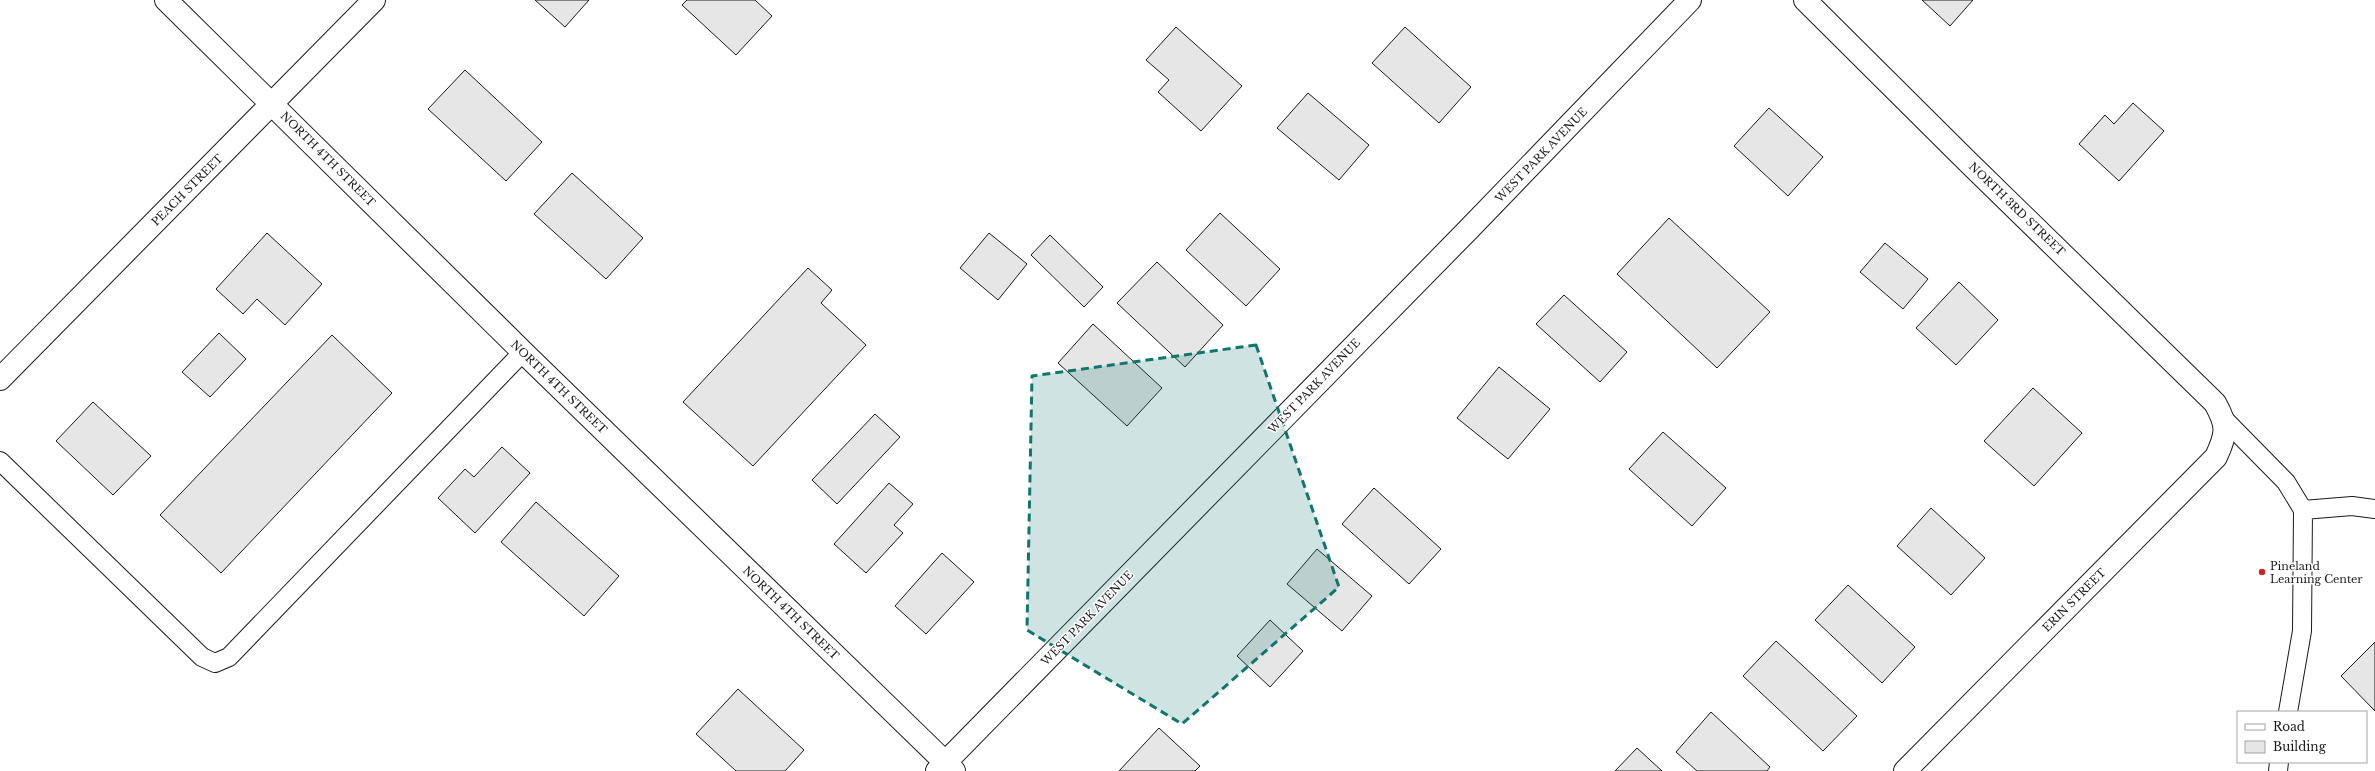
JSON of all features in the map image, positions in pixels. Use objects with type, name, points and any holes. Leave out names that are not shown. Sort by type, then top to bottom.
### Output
[{"type":"street","name":"NORTH 4TH STREET","points":[[166,0],[945,768]]},
{"type":"street","name":"PEACH STREET","points":[[0,379],[374,0]]},
{"type":"street","name":"WEST PARK AVENUE","points":[[945,768],[1690,0]]},
{"type":"street","name":"NORTH 3RD STREET","points":[[1806,0],[1968,162],[2215,403],[2225,420]]},
{"type":"street","name":"ERIN STREET","points":[[1905,771],[2216,457],[2224,439],[2225,420]]},
{"type":"lane","points":[[0,461],[202,657],[215,663],[229,656],[523,352]]},
{"type":"lane","points":[[2225,420],[2286,482],[2303,510],[2302,631],[2288,711]]},
{"type":"lane","points":[[2303,510],[2352,506],[2375,509]]},
{"type":"highlighted area","points":[[1256,345],[1339,587],[1182,724],[1027,630],[1032,376]]},
{"type":"building","points":[[535,0],[589,0],[565,27]]},
{"type":"building","points":[[687,0],[755,0],[772,16],[736,55],[682,5]]},
{"type":"building","points":[[1922,0],[1973,0],[1950,26]]},
{"type":"building","points":[[1176,27],[1242,86],[1201,131],[1158,92],[1169,80],[1146,60]]},
{"type":"building","points":[[1405,27],[1471,87],[1439,123],[1372,63]]},
{"type":"building","points":[[465,70],[542,142],[506,181],[428,109]]},
{"type":"building","points":[[1308,93],[1369,145],[1339,180],[1277,128]]},
{"type":"building","points":[[2133,103],[2164,131],[2119,181],[2079,144],[2105,115],[2114,124]]},
{"type":"building","points":[[1769,108],[1823,157],[1788,196],[1734,146]]},
{"type":"building","points":[[572,173],[643,238],[606,279],[534,214]]},
{"type":"building","points":[[1220,213],[1280,269],[1246,306],[1186,250]]},
{"type":"building","points":[[1669,218],[1770,312],[1717,368],[1617,274]]},
{"type":"building","points":[[267,233],[322,284],[285,325],[257,299],[243,314],[216,289]]},
{"type":"building","points":[[989,233],[1027,264],[998,300],[960,268]]},
{"type":"building","points":[[1050,235],[1103,287],[1084,307],[1031,255]]},
{"type":"building","points":[[1885,243],[1928,279],[1903,309],[1860,272]]},
{"type":"building","points":[[1157,262],[1223,325],[1185,367],[1117,303]]},
{"type":"building","points":[[808,268],[832,290],[821,303],[866,345],[753,466],[683,402]]},
{"type":"building","points":[[1959,282],[1998,320],[1956,365],[1916,328]]},
{"type":"building","points":[[1564,295],[1627,352],[1600,382],[1536,324]]},
{"type":"building","points":[[1093,324],[1162,388],[1127,426],[1058,363]]},
{"type":"building","points":[[219,333],[246,359],[210,397],[182,372]]},
{"type":"building","points":[[332,335],[392,393],[221,573],[160,515]]},
{"type":"building","points":[[1499,367],[1550,409],[1508,459],[1457,418]]},
{"type":"building","points":[[2033,388],[2082,433],[2034,486],[1984,441]]},
{"type":"building","points":[[93,402],[151,456],[113,495],[56,441]]},
{"type":"building","points":[[875,414],[900,437],[837,504],[812,480]]},
{"type":"building","points":[[1663,432],[1726,488],[1692,526],[1629,469]]},
{"type":"building","points":[[502,447],[530,473],[475,533],[438,498],[465,469],[474,477]]},
{"type":"building","points":[[889,483],[913,504],[894,525],[903,533],[866,573],[834,544]]},
{"type":"building","points":[[1374,488],[1441,549],[1409,584],[1342,524]]},
{"type":"building","points":[[536,502],[619,576],[584,616],[501,542]]},
{"type":"building","points":[[1931,508],[1985,558],[1951,595],[1897,546]]},
{"type":"building","points":[[1317,549],[1372,596],[1342,631],[1287,584]]},
{"type":"building","points":[[942,553],[974,582],[926,634],[895,606]]},
{"type":"building","points":[[1848,585],[1915,647],[1882,683],[1815,620]]},
{"type":"building","points":[[1270,620],[1303,651],[1270,687],[1237,656]]},
{"type":"building","points":[[1776,641],[1857,716],[1823,751],[1743,676]]},
{"type":"building","points":[[2375,642],[2375,711],[2341,676]]},
{"type":"building","points":[[738,689],[804,750],[785,771],[736,771],[696,734]]},
{"type":"building","points":[[1711,712],[1770,767],[1767,771],[1697,771],[1676,752]]},
{"type":"building","points":[[1159,728],[1200,766],[1195,771],[1119,771]]},
{"type":"building","points":[[1637,748],[1662,771],[1615,771]]},
{"type":"place","name":"Pineland Learning Center","points":[[2262,572]]}]
